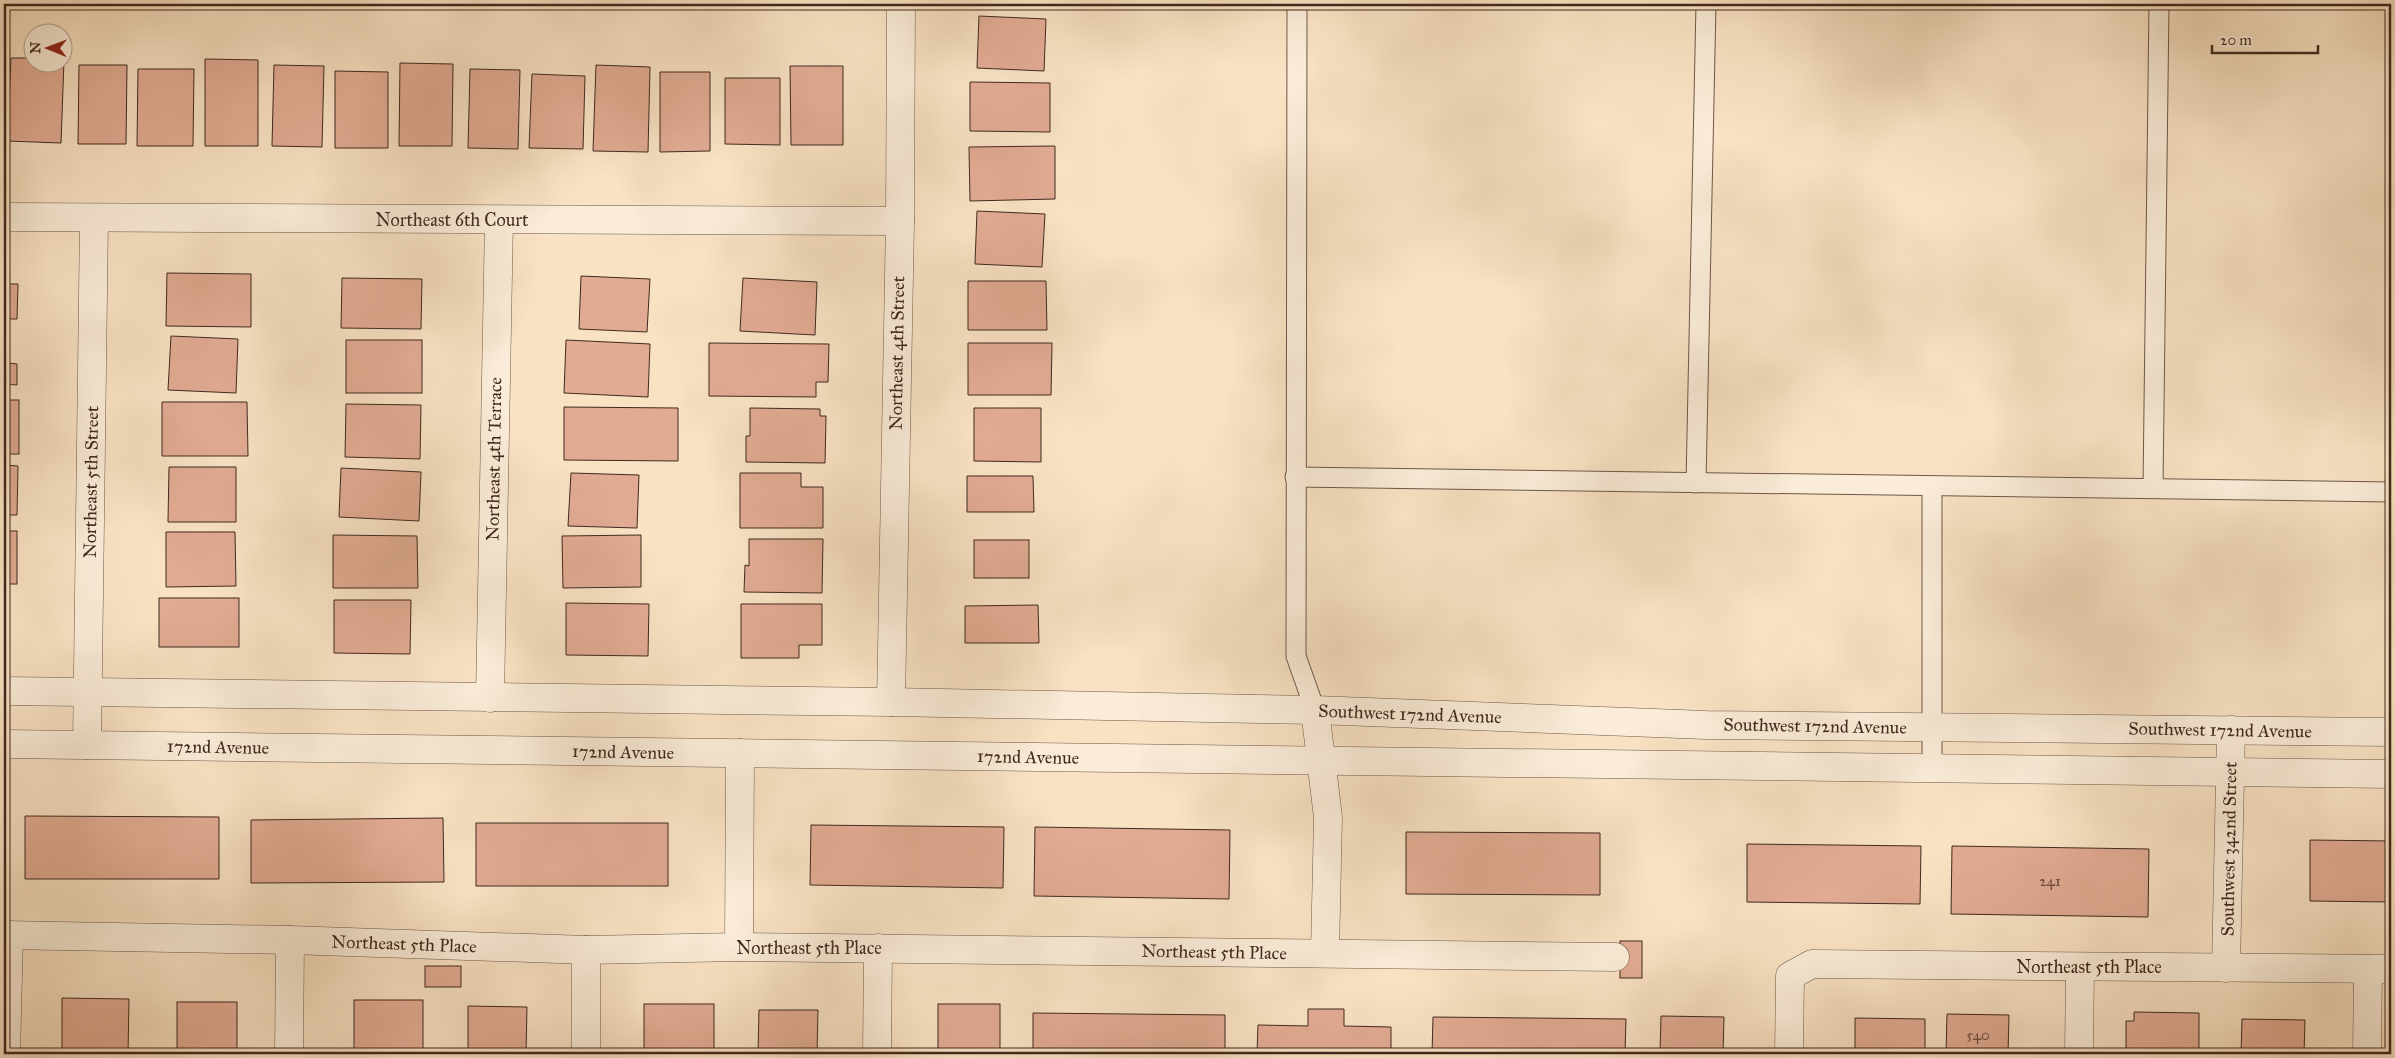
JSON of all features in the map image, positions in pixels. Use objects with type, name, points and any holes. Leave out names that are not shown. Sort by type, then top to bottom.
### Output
[{"type":"street","name":"Northeast 4th Street","points":[[891,702],[900,221],[901,4]]},
{"type":"street","name":"Northeast 6th Court","points":[[4,217],[94,219],[900,221]]},
{"type":"street","name":"Northeast 5th Street","points":[[87,745],[94,219]]},
{"type":"street","name":"Northeast 4th Terrace","points":[[490,698],[499,220]]},
{"type":"street","points":[[4,692],[891,702]]},
{"type":"street","name":"Southwest 172nd Avenue","points":[[891,702],[1315,710],[1706,725],[2391,732]]},
{"type":"street","points":[[1315,710],[1323,760],[1328,817],[1325,954]]},
{"type":"street","name":"Southwest 342nd Street","points":[[2226,968],[2232,730]]},
{"type":"street","name":"172nd Avenue","points":[[4,744],[1323,760]]},
{"type":"street","points":[[739,947],[740,754]]},
{"type":"street","points":[[1323,760],[2391,774]]},
{"type":"street","points":[[6,935],[6,1054]]},
{"type":"street","name":"Northeast 5th Place","points":[[6,935],[290,940],[586,950],[739,947],[1615,957]]},
{"type":"street","points":[[289,1054],[290,940]]},
{"type":"street","points":[[877,1054],[878,948]]},
{"type":"street","points":[[586,950],[586,1054]]},
{"type":"street","name":"Northeast 5th Place","points":[[1789,1054],[1790,976],[1812,964],[2379,969]]},
{"type":"street","points":[[2079,1054],[2080,967]]},
{"type":"street","points":[[2367,1054],[2379,969]]},
{"type":"lane","points":[[1297,4],[1296,656],[1315,710]]},
{"type":"lane","points":[[1696,483],[1706,4]]},
{"type":"lane","points":[[2153,488],[2159,4]]},
{"type":"lane","points":[[1295,477],[2391,492]]},
{"type":"lane","points":[[1932,486],[1932,768]]},
{"type":"building","points":[[972,4],[1055,4],[1055,6]]},
{"type":"building","points":[[979,16],[1046,19],[1044,71],[977,68]]},
{"type":"building","points":[[11,58],[22,58],[22,72],[64,72],[61,143],[7,141]]},
{"type":"building","points":[[205,59],[258,60],[258,146],[205,146]]},
{"type":"building","points":[[400,63],[453,64],[452,146],[399,146]]},
{"type":"building","points":[[79,65],[127,65],[126,144],[78,144]]},
{"type":"building","points":[[274,65],[324,66],[322,147],[272,146]]},
{"type":"building","points":[[596,65],[650,67],[648,152],[593,151]]},
{"type":"building","points":[[790,66],[843,66],[843,145],[791,145]]},
{"type":"building","points":[[138,69],[194,69],[193,146],[137,146]]},
{"type":"building","points":[[470,69],[520,70],[518,149],[468,148]]},
{"type":"building","points":[[335,71],[388,72],[388,148],[335,148]]},
{"type":"building","points":[[660,72],[710,72],[710,151],[660,152]]},
{"type":"building","points":[[532,74],[585,76],[583,149],[529,148]]},
{"type":"building","points":[[725,78],[780,78],[780,145],[725,144]]},
{"type":"building","points":[[970,82],[1050,83],[1050,132],[970,131]]},
{"type":"building","points":[[1055,146],[1055,199],[970,201],[969,147]]},
{"type":"building","points":[[977,211],[1045,214],[1042,267],[975,264]]},
{"type":"building","points":[[167,273],[251,274],[251,327],[166,326]]},
{"type":"building","points":[[581,276],[650,279],[647,332],[579,329]]},
{"type":"building","points":[[342,278],[422,279],[421,329],[341,328]]},
{"type":"building","points":[[743,278],[817,282],[815,335],[740,331]]},
{"type":"building","points":[[968,281],[1046,281],[1047,330],[968,330]]},
{"type":"building","points":[[4,284],[18,284],[17,319],[4,319]]},
{"type":"building","points":[[4,336],[9,336],[9,363],[17,364],[17,385],[4,384]]},
{"type":"building","points":[[171,336],[238,339],[236,393],[168,390]]},
{"type":"building","points":[[346,340],[422,340],[422,393],[346,393]]},
{"type":"building","points":[[566,340],[650,344],[648,397],[564,393]]},
{"type":"building","points":[[709,343],[829,344],[828,382],[816,382],[816,397],[709,396]]},
{"type":"building","points":[[968,343],[1052,343],[1051,395],[968,395]]},
{"type":"building","points":[[4,400],[19,400],[19,454],[4,454]]},
{"type":"building","points":[[162,402],[247,402],[248,456],[162,456]]},
{"type":"building","points":[[346,404],[421,405],[420,459],[345,457]]},
{"type":"building","points":[[564,407],[678,408],[678,461],[564,460]]},
{"type":"building","points":[[750,408],[820,409],[820,416],[826,416],[825,463],[746,462],[746,436],[750,436]]},
{"type":"building","points":[[974,408],[1041,408],[1041,462],[974,461]]},
{"type":"building","points":[[4,465],[18,466],[17,515],[4,515]]},
{"type":"building","points":[[169,467],[236,467],[236,522],[168,522]]},
{"type":"building","points":[[341,468],[421,472],[419,521],[339,517]]},
{"type":"building","points":[[571,473],[639,475],[637,528],[568,526]]},
{"type":"building","points":[[740,473],[801,473],[801,487],[823,487],[823,528],[740,528]]},
{"type":"building","points":[[967,476],[1033,476],[1034,512],[967,512]]},
{"type":"building","points":[[4,531],[17,531],[17,584],[4,584]]},
{"type":"building","points":[[166,532],[235,532],[236,586],[166,587]]},
{"type":"building","points":[[333,535],[417,536],[418,588],[333,588]]},
{"type":"building","points":[[641,535],[641,587],[563,588],[562,536]]},
{"type":"building","points":[[749,539],[823,539],[822,593],[744,592],[745,565],[749,566]]},
{"type":"building","points":[[974,540],[1029,540],[1029,578],[974,578]]},
{"type":"building","points":[[159,598],[239,598],[239,647],[159,647]]},
{"type":"building","points":[[334,600],[411,600],[410,654],[334,653]]},
{"type":"building","points":[[566,603],[649,604],[648,656],[566,655]]},
{"type":"building","points":[[741,604],[822,604],[822,645],[799,645],[799,658],[741,658]]},
{"type":"building","points":[[1038,605],[1039,643],[965,643],[965,606]]},
{"type":"building","points":[[25,816],[219,817],[219,879],[25,879]]},
{"type":"building","points":[[443,818],[444,882],[251,883],[251,820]]},
{"type":"building","points":[[476,823],[668,823],[668,886],[476,886]]},
{"type":"building","points":[[811,825],[1004,827],[1003,888],[810,885]]},
{"type":"building","points":[[1035,827],[1230,830],[1229,899],[1034,896]]},
{"type":"building","points":[[1406,832],[1600,833],[1600,895],[1406,894]]},
{"type":"building","points":[[2310,840],[2391,841],[2391,902],[2310,901]]},
{"type":"building","points":[[1747,844],[1921,846],[1920,904],[1747,902]]},
{"type":"building","points":[[1952,846],[2149,849],[2148,917],[1951,914]]},
{"type":"building","points":[[1620,941],[1642,941],[1642,978],[1620,978]]},
{"type":"building","points":[[425,966],[461,966],[461,987],[425,987]]},
{"type":"building","points":[[62,998],[129,999],[128,1054],[62,1054]]},
{"type":"building","points":[[354,1000],[423,1000],[423,1054],[354,1054]]},
{"type":"building","points":[[177,1002],[237,1002],[237,1054],[177,1054]]},
{"type":"building","points":[[644,1004],[714,1004],[714,1054],[644,1054]]},
{"type":"building","points":[[938,1004],[1000,1004],[1000,1054],[938,1054]]},
{"type":"building","points":[[468,1006],[527,1007],[526,1054],[468,1054]]},
{"type":"building","points":[[1308,1009],[1344,1009],[1344,1026],[1391,1027],[1391,1054],[1257,1054],[1258,1025],[1308,1026]]},
{"type":"building","points":[[759,1010],[818,1010],[817,1054],[758,1054]]},
{"type":"building","points":[[2134,1012],[2199,1013],[2199,1054],[2126,1054],[2126,1021],[2134,1021]]},
{"type":"building","points":[[1033,1013],[1225,1015],[1225,1054],[1033,1054]]},
{"type":"building","points":[[1947,1014],[2009,1015],[2008,1054],[1946,1054]]},
{"type":"building","points":[[1661,1016],[1724,1017],[1723,1054],[1660,1054]]},
{"type":"building","points":[[1433,1017],[1626,1019],[1625,1054],[1432,1054]]},
{"type":"building","points":[[1855,1018],[1925,1019],[1925,1054],[1855,1054]]},
{"type":"building","points":[[2242,1019],[2305,1020],[2304,1054],[2241,1054]]}]
